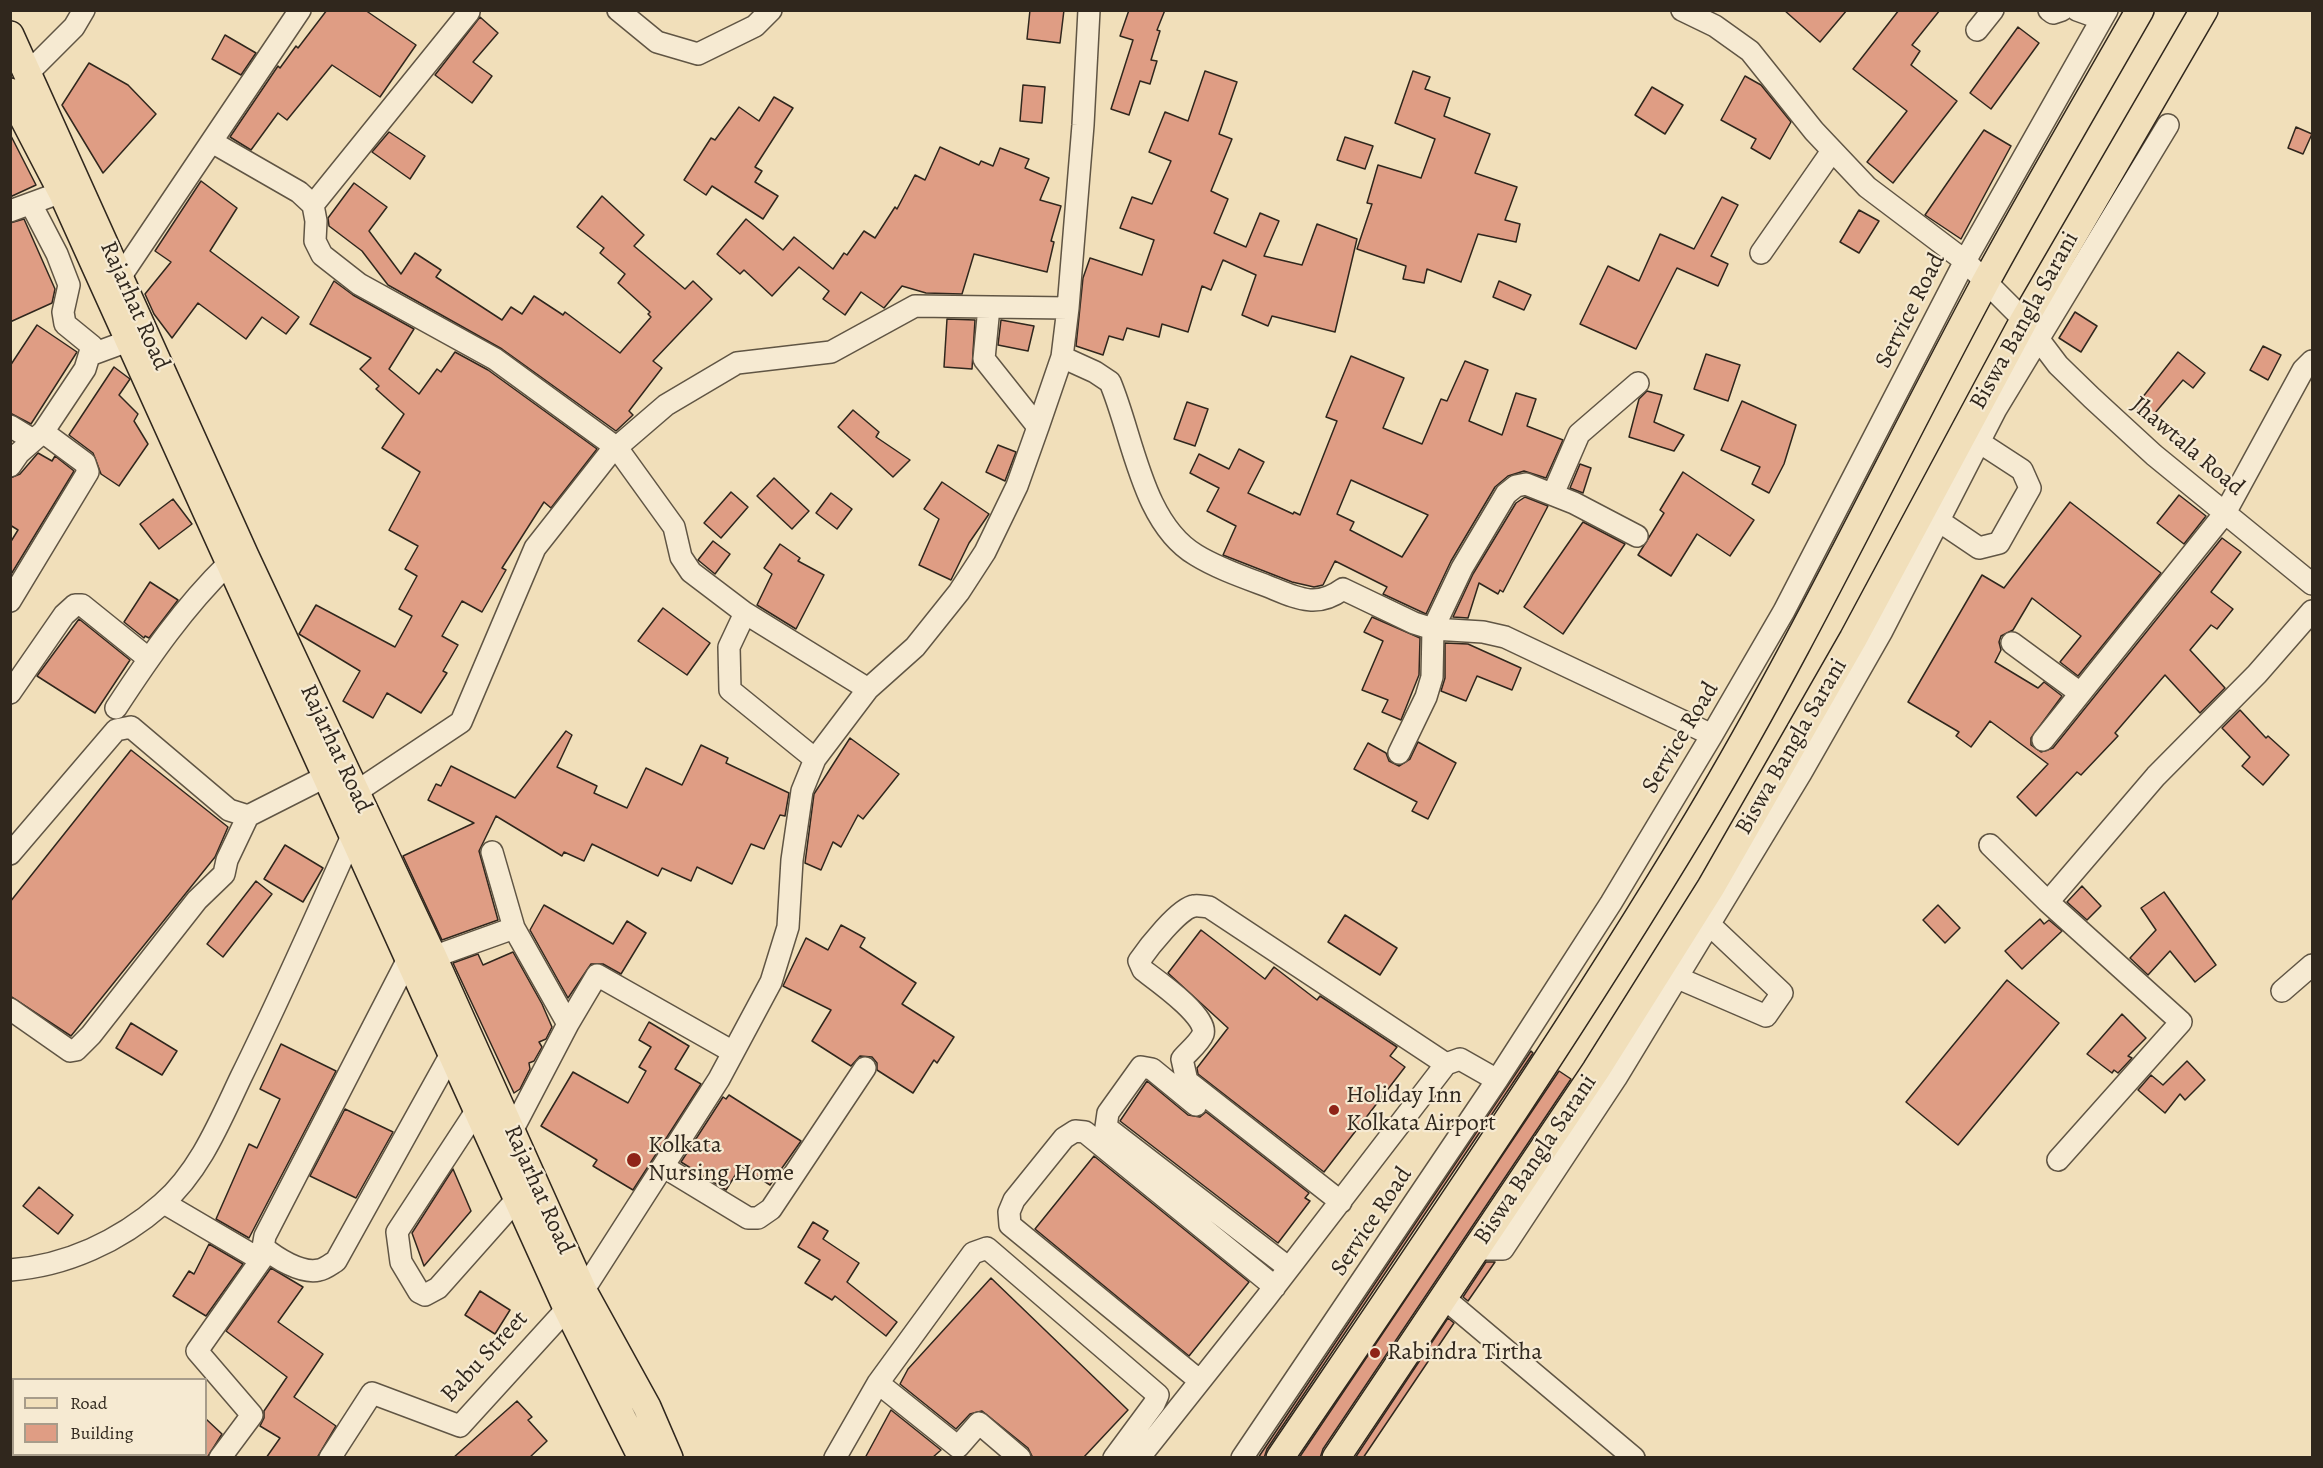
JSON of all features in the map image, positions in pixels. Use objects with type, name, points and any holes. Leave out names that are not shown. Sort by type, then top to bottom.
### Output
[{"type":"main road","name":"Biswa Bangla Sarani","points":[[1280,1458],[1529,1091],[1697,822],[1819,603],[1986,281],[2140,10]]},
{"type":"main road","name":"Biswa Bangla Sarani","points":[[1336,1458],[1477,1249],[1606,1074],[1711,887],[1792,768],[1853,639],[2031,329],[2204,10]]},
{"type":"main road","name":"Rajarhat Road","points":[[10,35],[19,82],[62,192],[128,341],[325,777],[346,798],[352,836],[420,958],[451,1054],[512,1133],[574,1299],[642,1458]]},
{"type":"main road","name":"Rajarhat Road","points":[[19,82],[121,276],[245,556],[346,798],[484,1099],[517,1199],[574,1299],[647,1407],[669,1458]]},
{"type":"street","points":[[19,82],[74,27],[84,10]]},
{"type":"street","points":[[121,276],[300,10]]},
{"type":"street","points":[[618,10],[657,42],[698,54],[755,26],[771,10]]},
{"type":"street","points":[[574,1299],[664,1167],[733,1052],[771,982],[788,927],[792,860],[801,791],[815,759],[868,689],[915,646],[960,592],[985,552],[1012,495],[1062,357],[1083,125],[1089,10]]},
{"type":"street","name":"Jhawtala Road","points":[[1682,10],[1720,18],[1750,51],[1814,131],[1867,187],[1965,261],[2031,329],[2058,365],[2100,406],[2154,455],[2313,584]]},
{"type":"street","points":[[1977,30],[1993,10]]},
{"type":"street","points":[[2049,10],[2053,13],[2062,10]]},
{"type":"street","points":[[2077,10],[2105,15]]},
{"type":"street","points":[[313,205],[469,12]]},
{"type":"street","name":"Service Road","points":[[1242,1458],[1497,1080],[1611,903],[1712,735],[1784,611],[1965,261],[2105,15]]},
{"type":"street","points":[[1606,1074],[1678,978],[1711,926],[1792,768],[1882,631],[1979,442],[2031,329],[2168,125]]},
{"type":"street","points":[[212,142],[299,192],[313,205],[316,221],[315,241],[322,255],[359,284],[495,359],[617,448],[674,527],[681,557],[691,572],[745,613],[868,689]]},
{"type":"street","points":[[1761,253],[1832,151]]},
{"type":"street","points":[[10,212],[62,192]]},
{"type":"street","points":[[10,466],[38,436],[85,369],[92,346],[65,324],[63,312],[69,285],[57,254],[31,204]]},
{"type":"street","points":[[346,798],[461,722],[535,548],[617,448],[666,405],[737,363],[831,352],[915,306],[1068,308]]},
{"type":"street","points":[[989,307],[984,358],[1038,427]]},
{"type":"street","points":[[90,355],[128,341]]},
{"type":"street","points":[[1062,357],[1095,372],[1110,382],[1164,526],[1194,555],[1281,592],[1317,602],[1330,599],[1343,589],[1414,623],[1433,629],[1483,632],[1505,638],[1712,735]]},
{"type":"street","points":[[2043,740],[2225,513],[2303,370],[2313,361]]},
{"type":"street","points":[[1553,494],[1579,434],[1638,383]]},
{"type":"street","points":[[10,426],[38,436],[85,463],[88,472],[10,601]]},
{"type":"street","points":[[1939,521],[1979,548],[2000,543],[2030,488],[2022,470],[1979,442]]},
{"type":"street","points":[[1399,753],[1426,697],[1432,677],[1433,629],[1462,568],[1506,494],[1516,486],[1526,484],[1553,494],[1637,536]]},
{"type":"street","points":[[116,708],[148,659],[202,590],[228,564]]},
{"type":"street","points":[[10,693],[58,624],[75,605],[82,605],[148,659]]},
{"type":"street","points":[[2048,902],[2156,776],[2257,674],[2313,611]]},
{"type":"street","points":[[745,613],[729,647],[730,690],[815,759]]},
{"type":"street","points":[[2012,643],[2080,693]]},
{"type":"street","points":[[10,854],[116,730],[131,727],[229,810],[248,816]]},
{"type":"street","points":[[10,1009],[60,1046],[70,1051],[76,1050],[91,1035],[197,900],[224,874],[227,860],[248,816],[325,777]]},
{"type":"street","points":[[10,1270],[43,1267],[85,1253],[126,1232],[164,1203],[203,1154],[285,988],[352,836]]},
{"type":"street","points":[[1990,845],[2048,902],[2181,1022],[2058,1160]]},
{"type":"street","points":[[492,852],[514,928],[568,1024]]},
{"type":"street","points":[[1337,1208],[1187,1081],[1182,1059],[1203,1034],[1204,1025],[1195,1013],[1143,970],[1139,961],[1145,952],[1184,910],[1195,905],[1209,907],[1446,1064]]},
{"type":"street","points":[[1678,978],[1766,1016],[1775,1005],[1782,993],[1711,926]]},
{"type":"street","points":[[451,1054],[336,1261],[318,1270],[301,1268],[272,1255],[263,1247],[265,1236],[420,958],[514,928]]},
{"type":"street","points":[[2282,991],[2313,965]]},
{"type":"street","points":[[512,1133],[568,1024],[597,975],[733,1052]]},
{"type":"street","points":[[1139,1458],[1337,1208],[1446,1064],[1460,1059],[1497,1080]]},
{"type":"street","points":[[1288,1268],[1109,1132],[1104,1122],[1108,1113],[1137,1071],[1146,1066],[1152,1069],[1337,1208]]},
{"type":"street","points":[[664,1167],[748,1218],[758,1218],[771,1209],[865,1068]]},
{"type":"street","points":[[484,1099],[397,1232],[401,1262],[418,1292],[425,1295],[438,1288],[517,1199]]},
{"type":"street","points":[[1200,1381],[1010,1225],[1010,1212],[1014,1200],[1064,1138],[1075,1131],[1085,1132],[1275,1287]]},
{"type":"street","points":[[164,1203],[261,1260],[197,1351],[252,1415],[220,1458]]},
{"type":"street","points":[[835,1458],[878,1383],[973,1252],[987,1248],[1158,1395],[1154,1404],[1114,1458]]},
{"type":"street","points":[[1444,1298],[1634,1458]]},
{"type":"street","name":"Babu Street","points":[[330,1458],[372,1393],[460,1426],[574,1299]]},
{"type":"street","points":[[878,1383],[955,1452],[980,1423],[1020,1458]]},
{"type":"building","points":[[327,10],[365,10],[416,45],[380,97],[332,65],[287,120],[278,113],[251,150],[230,137],[278,66],[280,68],[296,46],[298,48]]},
{"type":"building","points":[[1030,10],[1064,10],[1060,43],[1027,39]]},
{"type":"building","points":[[1129,10],[1165,10],[1157,30],[1160,31],[1151,60],[1157,61],[1150,84],[1140,81],[1129,115],[1111,109],[1133,40],[1120,36]]},
{"type":"building","points":[[1784,10],[1847,10],[1820,42]]},
{"type":"building","points":[[1899,10],[1940,10],[1912,45],[1920,51],[1911,65],[1957,101],[1893,183],[1867,162],[1907,111],[1853,69]]},
{"type":"building","points":[[480,17],[498,33],[473,62],[492,76],[472,103],[435,75]]},
{"type":"building","points":[[2018,27],[2039,43],[1991,109],[1970,93]]},
{"type":"building","points":[[225,35],[256,53],[241,75],[212,59]]},
{"type":"building","points":[[89,63],[128,85],[156,114],[103,173],[62,105]]},
{"type":"building","points":[[1205,71],[1237,82],[1219,134],[1232,139],[1211,191],[1228,199],[1214,233],[1246,247],[1260,213],[1279,221],[1264,256],[1302,265],[1317,224],[1357,239],[1335,332],[1272,316],[1268,326],[1242,315],[1256,275],[1223,260],[1211,290],[1202,286],[1188,332],[1162,324],[1159,337],[1127,328],[1123,340],[1109,336],[1103,355],[1076,346],[1083,278],[1090,258],[1142,275],[1154,240],[1120,228],[1132,197],[1152,204],[1171,161],[1149,152],[1165,112],[1188,121]]},
{"type":"building","points":[[1413,71],[1430,77],[1425,89],[1450,98],[1444,116],[1490,134],[1475,173],[1517,187],[1505,220],[1520,224],[1516,242],[1478,234],[1461,282],[1427,269],[1424,283],[1403,279],[1406,266],[1357,249],[1372,204],[1367,203],[1378,165],[1421,178],[1435,139],[1395,123]]},
{"type":"building","points":[[1745,76],[1761,85],[1791,122],[1770,159],[1751,148],[1756,139],[1721,120]]},
{"type":"building","points":[[1023,85],[1045,87],[1042,123],[1020,121]]},
{"type":"building","points":[[1652,87],[1683,105],[1665,134],[1635,115]]},
{"type":"building","points":[[774,97],[793,108],[755,167],[762,171],[755,182],[778,196],[763,219],[712,186],[706,195],[684,180],[711,138],[715,140],[739,107],[759,121]]},
{"type":"building","points":[[2296,127],[2312,134],[2303,154],[2288,148]]},
{"type":"building","points":[[1984,130],[2011,146],[1961,239],[1925,215]]},
{"type":"building","points":[[389,132],[425,156],[410,179],[372,152]]},
{"type":"building","points":[[10,134],[36,185],[10,197]]},
{"type":"building","points":[[1345,137],[1373,146],[1365,169],[1337,160]]},
{"type":"building","points":[[940,147],[979,165],[981,161],[993,166],[1000,148],[1029,159],[1025,168],[1049,178],[1040,200],[1061,206],[1051,241],[1054,242],[1047,272],[974,254],[962,294],[926,293],[902,286],[884,308],[861,292],[845,315],[823,299],[829,291],[799,267],[772,296],[744,270],[740,274],[717,254],[746,219],[783,250],[794,237],[833,269],[844,253],[847,255],[864,231],[875,238],[895,207],[897,209],[915,175],[925,180]]},
{"type":"building","points":[[201,181],[237,208],[210,251],[299,317],[286,334],[262,317],[246,339],[198,303],[172,338],[154,314],[145,294],[171,262],[155,251]]},
{"type":"building","points":[[354,183],[387,207],[369,231],[401,274],[415,253],[441,270],[436,277],[502,320],[511,307],[522,314],[534,296],[563,315],[565,312],[620,353],[651,317],[648,314],[650,312],[618,283],[625,274],[600,253],[604,248],[577,227],[602,196],[644,235],[634,246],[685,289],[693,281],[712,299],[653,361],[662,368],[629,411],[633,415],[616,431],[502,349],[388,285],[362,251],[329,226],[328,218]]},
{"type":"building","points":[[1722,197],[1738,205],[1711,256],[1728,264],[1718,286],[1677,268],[1636,349],[1580,324],[1608,266],[1639,281],[1660,234],[1694,249]]},
{"type":"building","points":[[1859,210],[1879,221],[1859,253],[1840,242]]},
{"type":"building","points":[[24,219],[55,289],[52,303],[10,322],[10,223]]},
{"type":"building","points":[[334,281],[353,295],[414,329],[389,369],[419,394],[437,369],[441,372],[455,352],[488,370],[597,449],[551,508],[544,502],[502,568],[506,570],[482,612],[462,601],[442,636],[458,645],[443,671],[447,673],[421,713],[387,693],[373,718],[343,701],[360,671],[299,634],[316,605],[395,647],[412,616],[399,609],[417,576],[405,569],[418,546],[389,530],[420,472],[382,448],[404,414],[376,389],[379,386],[360,369],[371,358],[310,324]]},
{"type":"building","points":[[1499,281],[1531,295],[1524,310],[1493,297]]},
{"type":"building","points":[[2075,312],[2097,326],[2081,352],[2059,338]]},
{"type":"building","points":[[947,319],[975,320],[972,369],[944,367]]},
{"type":"building","points":[[1001,320],[1034,326],[1028,351],[998,345]]},
{"type":"building","points":[[37,325],[77,352],[31,424],[10,413],[10,366]]},
{"type":"building","points":[[2263,346],[2281,355],[2268,380],[2250,370]]},
{"type":"building","points":[[2178,352],[2205,373],[2193,388],[2183,380],[2149,420],[2135,407]]},
{"type":"building","points":[[1706,354],[1740,365],[1728,401],[1694,389]]},
{"type":"building","points":[[1351,356],[1404,378],[1383,428],[1422,444],[1441,399],[1447,401],[1465,361],[1488,370],[1469,421],[1502,435],[1516,393],[1536,399],[1527,426],[1563,440],[1546,478],[1524,471],[1508,476],[1495,487],[1451,561],[1426,614],[1383,594],[1387,587],[1335,561],[1323,585],[1314,587],[1292,582],[1223,555],[1236,526],[1207,511],[1219,488],[1190,473],[1199,454],[1229,469],[1239,449],[1264,462],[1248,493],[1293,514],[1294,512],[1300,515],[1337,421],[1326,417]],"holes":[[[1351,480],[1428,515],[1402,557],[1350,530],[1354,522],[1337,514]]]},
{"type":"building","points":[[114,367],[130,379],[119,395],[138,414],[134,421],[148,444],[119,486],[101,474],[93,453],[69,435]]},
{"type":"building","points":[[1647,391],[1662,395],[1654,422],[1684,435],[1674,451],[1629,437],[1639,399]]},
{"type":"building","points":[[1742,401],[1796,425],[1784,464],[1769,493],[1752,484],[1760,467],[1721,450]]},
{"type":"building","points":[[1187,402],[1208,409],[1195,446],[1174,439]]},
{"type":"building","points":[[853,410],[879,432],[876,437],[910,460],[893,477],[838,427]]},
{"type":"building","points":[[998,445],[1016,452],[1005,481],[986,472]]},
{"type":"building","points":[[38,453],[52,461],[55,456],[74,471],[10,576],[10,543],[18,530],[10,525],[10,478],[20,474]]},
{"type":"building","points":[[1580,464],[1591,468],[1583,493],[1570,488]]},
{"type":"building","points":[[1683,472],[1754,520],[1730,556],[1697,534],[1671,576],[1638,555],[1664,513],[1660,510]]},
{"type":"building","points":[[774,478],[809,511],[792,529],[757,496]]},
{"type":"building","points":[[942,482],[989,514],[969,543],[951,580],[919,565],[939,519],[924,509]]},
{"type":"building","points":[[731,492],[748,507],[721,538],[704,523]]},
{"type":"building","points":[[831,493],[852,509],[837,529],[816,513]]},
{"type":"building","points":[[2179,495],[2206,516],[2184,544],[2157,523]]},
{"type":"building","points":[[1525,497],[1548,506],[1503,592],[1500,590],[1498,594],[1479,583],[1468,618],[1453,617],[1473,574],[1516,503]]},
{"type":"building","points":[[173,499],[192,524],[159,549],[140,524]]},
{"type":"building","points":[[2070,502],[2161,573],[2078,676],[2060,662],[2081,636],[2032,598],[2013,630],[2001,636],[1999,642],[2001,650],[1995,662],[2038,688],[2044,682],[2062,696],[2031,738],[2031,745],[2041,752],[2053,748],[2222,538],[2241,552],[2211,592],[2233,609],[2217,629],[2211,625],[2190,650],[2225,688],[2200,713],[2165,675],[2115,733],[2118,736],[2081,775],[2077,772],[2036,816],[2017,797],[2048,764],[1990,721],[1971,747],[1956,736],[1959,732],[1908,702],[1982,575],[2004,588]]},
{"type":"building","points":[[1583,522],[1625,544],[1563,634],[1524,607]]},
{"type":"building","points":[[713,541],[730,554],[715,574],[698,560]]},
{"type":"building","points":[[780,544],[800,558],[798,561],[824,575],[796,629],[757,605],[772,574],[764,568]]},
{"type":"building","points":[[150,582],[178,600],[149,638],[145,636],[144,638],[124,622]]},
{"type":"building","points":[[663,608],[710,643],[687,675],[638,641]]},
{"type":"building","points":[[1372,617],[1420,638],[1419,675],[1401,720],[1382,712],[1388,700],[1362,690],[1383,641],[1364,632]]},
{"type":"building","points":[[79,619],[130,660],[95,713],[37,676]]},
{"type":"building","points":[[1445,643],[1468,644],[1521,668],[1512,690],[1477,676],[1466,701],[1441,691],[1445,678]]},
{"type":"building","points":[[2240,710],[2266,738],[2268,736],[2289,755],[2263,785],[2242,766],[2250,757],[2222,728]]},
{"type":"building","points":[[566,731],[572,735],[557,767],[597,786],[594,793],[627,808],[646,768],[682,785],[701,745],[728,758],[726,763],[789,793],[785,816],[780,815],[764,849],[751,844],[732,884],[697,867],[691,881],[662,868],[658,876],[592,844],[584,861],[564,852],[562,856],[496,816],[479,851],[498,920],[442,940],[403,856],[474,823],[428,800],[436,784],[441,786],[451,766],[515,798]]},
{"type":"building","points":[[850,738],[899,774],[863,819],[858,815],[841,847],[833,842],[821,870],[805,863],[814,794]]},
{"type":"building","points":[[1418,742],[1456,763],[1428,819],[1412,811],[1417,802],[1354,769],[1368,743],[1386,753],[1389,761],[1399,766],[1410,759]]},
{"type":"building","points":[[131,750],[228,827],[215,857],[71,1036],[10,996],[10,902]]},
{"type":"building","points":[[285,845],[323,868],[303,902],[264,879]]},
{"type":"building","points":[[256,881],[272,894],[223,957],[207,944]]},
{"type":"building","points":[[2082,886],[2101,906],[2087,920],[2067,902]]},
{"type":"building","points":[[2164,892],[2216,965],[2195,982],[2170,951],[2148,975],[2130,958],[2156,930],[2141,908]]},
{"type":"building","points":[[544,905],[613,944],[627,921],[646,933],[621,974],[603,964],[591,964],[568,998],[530,930]]},
{"type":"building","points":[[1938,905],[1960,928],[1945,943],[1923,920]]},
{"type":"building","points":[[1345,915],[1397,948],[1380,975],[1328,942]]},
{"type":"building","points":[[2040,919],[2044,924],[2049,920],[2062,931],[2022,969],[2005,951]]},
{"type":"building","points":[[841,925],[865,938],[860,947],[916,983],[902,1004],[954,1037],[937,1063],[934,1060],[913,1093],[877,1070],[877,1063],[872,1057],[860,1056],[851,1066],[812,1041],[831,1010],[783,986],[806,938],[828,950]]},
{"type":"building","points":[[1201,930],[1265,979],[1274,967],[1317,1000],[1320,996],[1397,1047],[1390,1056],[1405,1067],[1324,1172],[1198,1074],[1197,1068],[1228,1028],[1168,973]]},
{"type":"building","points":[[513,952],[552,1027],[546,1039],[539,1042],[542,1047],[534,1061],[529,1063],[530,1069],[520,1089],[514,1093],[453,963],[478,954],[483,965]]},
{"type":"building","points":[[2007,980],[2059,1023],[1958,1145],[1906,1102]]},
{"type":"building","points":[[2122,1014],[2146,1038],[2128,1056],[2132,1058],[2118,1073],[2114,1070],[2112,1073],[2087,1054]]},
{"type":"building","points":[[649,1022],[689,1046],[675,1069],[701,1084],[633,1190],[593,1166],[597,1160],[541,1126],[573,1072],[628,1103],[646,1071],[639,1067],[651,1047],[639,1040]]},
{"type":"building","points":[[131,1023],[177,1051],[162,1075],[116,1048]]},
{"type":"building","points":[[281,1044],[336,1071],[249,1238],[216,1219],[249,1144],[257,1148],[280,1099],[260,1089]]},
{"type":"building","points":[[1531,1051],[1533,1053],[1267,1449],[1264,1458],[1258,1458]]},
{"type":"building","points":[[2187,1061],[2205,1080],[2185,1100],[2180,1094],[2165,1113],[2138,1090],[2151,1075],[2163,1085]]},
{"type":"building","points":[[1559,1071],[1571,1079],[1323,1449],[1320,1458],[1299,1458]]},
{"type":"building","points":[[1147,1081],[1188,1115],[1200,1117],[1206,1112],[1309,1193],[1305,1198],[1310,1201],[1278,1243],[1120,1121]]},
{"type":"building","points":[[729,1095],[801,1141],[770,1185],[741,1166],[726,1190],[681,1162],[723,1097],[726,1099]]},
{"type":"building","points":[[345,1109],[393,1132],[356,1198],[310,1176]]},
{"type":"building","points":[[1094,1156],[1249,1282],[1189,1356],[1035,1229]]},
{"type":"building","points":[[453,1169],[471,1211],[424,1266],[412,1233]]},
{"type":"building","points":[[39,1187],[73,1215],[58,1234],[23,1206]]},
{"type":"building","points":[[813,1222],[828,1231],[823,1239],[859,1263],[847,1282],[897,1322],[886,1336],[835,1296],[832,1300],[805,1283],[820,1260],[798,1247]]},
{"type":"building","points":[[209,1244],[243,1264],[206,1316],[173,1296],[189,1271],[194,1274]]},
{"type":"building","points":[[1486,1262],[1495,1262],[1468,1301],[1463,1297]]},
{"type":"building","points":[[271,1268],[303,1287],[278,1322],[323,1354],[294,1397],[336,1426],[317,1458],[266,1458],[280,1438],[260,1426],[264,1418],[264,1411],[287,1377],[226,1331]]},
{"type":"building","points":[[991,1278],[1128,1410],[1083,1458],[1033,1458],[1028,1448],[982,1411],[970,1414],[956,1429],[900,1384],[908,1369]]},
{"type":"building","points":[[480,1291],[510,1310],[495,1334],[465,1315]]},
{"type":"building","points":[[1448,1318],[1454,1323],[1363,1458],[1355,1458]]},
{"type":"building","points":[[517,1401],[532,1417],[528,1420],[547,1441],[529,1458],[453,1458]]},
{"type":"building","points":[[891,1410],[941,1450],[932,1458],[865,1458]]},
{"type":"building","points":[[207,1420],[222,1434],[206,1458],[207,1456]]},
{"type":"place","name":"Holiday Inn Kolkata Airport","points":[[1334,1110]]},
{"type":"place","name":"Kolkata Nursing Home","points":[[634,1160]]},
{"type":"place","name":"Rabindra Tirtha","points":[[1375,1353]]}]
